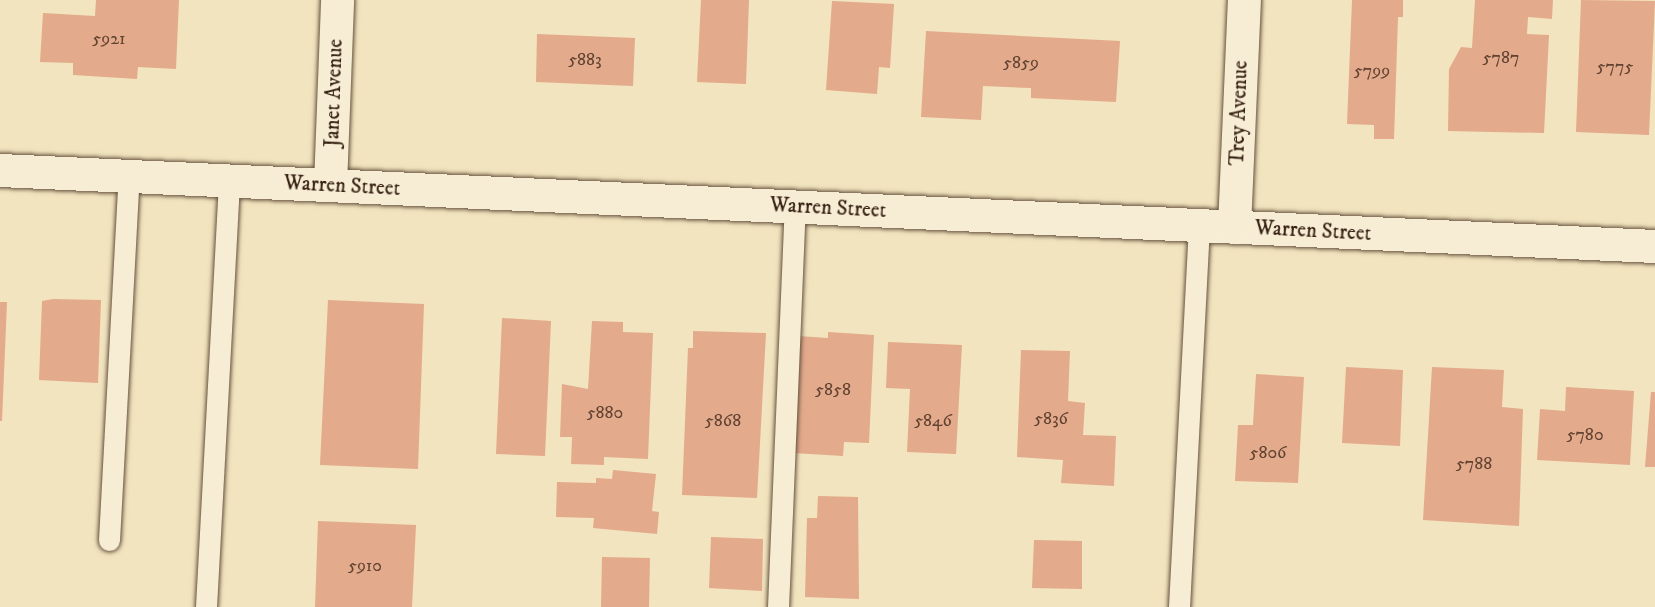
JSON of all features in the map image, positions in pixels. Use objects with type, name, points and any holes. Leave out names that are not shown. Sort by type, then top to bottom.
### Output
[{"type":"street","name":"Janet Avenue","points":[[330,185],[337,0]]},
{"type":"street","name":"Trey Avenue","points":[[1234,227],[1244,0]]},
{"type":"street","name":"Warren Street","points":[[0,170],[1655,246]]},
{"type":"lane","points":[[109,540],[129,176]]},
{"type":"lane","points":[[206,607],[229,181]]},
{"type":"lane","points":[[778,607],[795,206]]},
{"type":"lane","points":[[1179,607],[1199,226]]},
{"type":"building","points":[[96,0],[179,0],[176,69],[138,67],[137,79],[73,75],[73,63],[40,62],[43,13],[95,16]]},
{"type":"building","points":[[701,0],[749,0],[746,84],[697,82]]},
{"type":"building","points":[[1352,0],[1403,0],[1403,17],[1398,17],[1394,139],[1374,139],[1374,125],[1347,124]]},
{"type":"building","points":[[1475,0],[1553,0],[1552,19],[1528,17],[1527,34],[1549,35],[1544,133],[1448,131],[1449,69],[1461,47],[1472,48]]},
{"type":"building","points":[[1581,0],[1655,1],[1649,135],[1576,132]]},
{"type":"building","points":[[832,1],[894,4],[890,68],[879,67],[877,94],[826,90]]},
{"type":"building","points":[[926,31],[1120,41],[1116,102],[1031,98],[1031,88],[983,86],[981,120],[921,117]]},
{"type":"building","points":[[537,34],[635,38],[633,86],[536,82]]},
{"type":"building","points":[[53,299],[101,300],[98,383],[39,380],[42,301]]},
{"type":"building","points":[[328,300],[424,304],[418,469],[320,465]]},
{"type":"building","points":[[0,302],[7,302],[2,421],[0,421]]},
{"type":"building","points":[[502,318],[551,321],[545,456],[496,454]]},
{"type":"building","points":[[592,321],[623,322],[623,332],[653,333],[648,459],[604,457],[604,465],[571,464],[572,437],[560,437],[562,384],[588,389]]},
{"type":"building","points":[[693,331],[766,333],[757,498],[682,495],[688,348],[693,348]]},
{"type":"building","points":[[828,332],[874,335],[869,443],[844,442],[843,456],[793,453],[798,336],[828,338]]},
{"type":"building","points":[[888,342],[962,345],[956,454],[907,452],[910,389],[886,388]]},
{"type":"building","points":[[1021,350],[1070,351],[1068,401],[1085,403],[1083,435],[1116,436],[1114,486],[1061,483],[1063,460],[1017,457]]},
{"type":"building","points":[[1346,367],[1403,370],[1400,446],[1342,443]]},
{"type":"building","points":[[1432,367],[1504,370],[1502,407],[1523,409],[1519,526],[1423,520]]},
{"type":"building","points":[[1256,374],[1304,377],[1298,483],[1235,481],[1238,425],[1253,425]]},
{"type":"building","points":[[1566,387],[1634,391],[1630,465],[1537,460],[1540,409],[1565,411]]},
{"type":"building","points":[[1651,392],[1655,392],[1655,467],[1645,467]]},
{"type":"building","points":[[613,470],[656,474],[652,511],[659,512],[657,534],[593,528],[594,518],[556,517],[557,482],[596,483],[596,478],[612,479]]},
{"type":"building","points":[[818,496],[858,497],[859,599],[805,597],[807,518],[817,518]]},
{"type":"building","points":[[318,521],[416,525],[412,607],[315,607]]},
{"type":"building","points":[[711,537],[763,539],[762,591],[709,588]]},
{"type":"building","points":[[1034,540],[1082,541],[1082,589],[1032,588]]},
{"type":"building","points":[[602,557],[650,558],[649,607],[601,607]]}]
